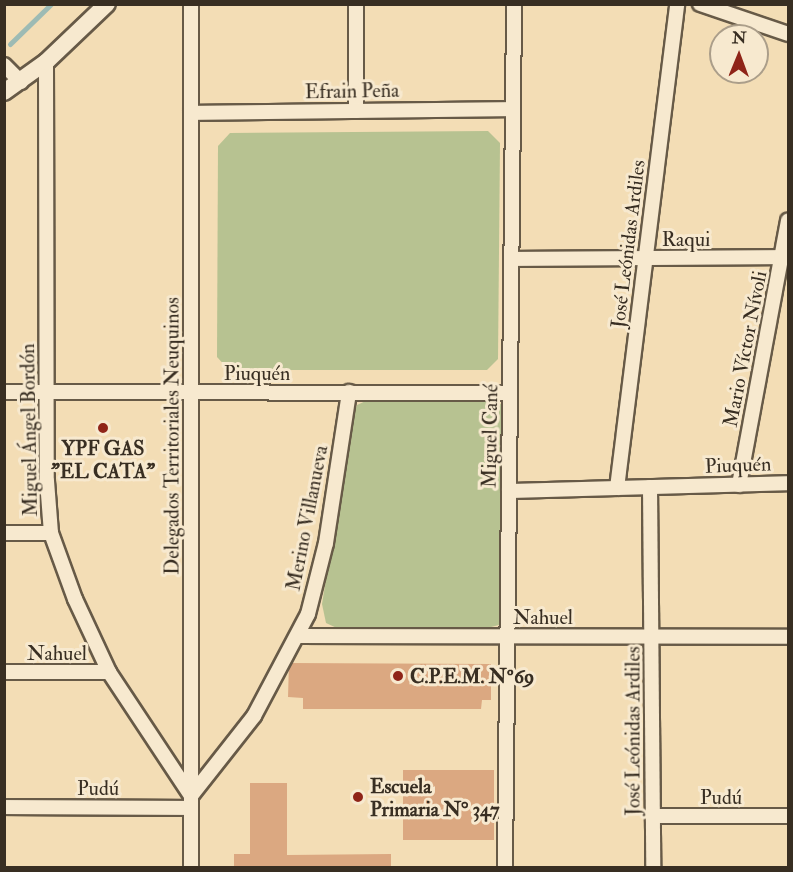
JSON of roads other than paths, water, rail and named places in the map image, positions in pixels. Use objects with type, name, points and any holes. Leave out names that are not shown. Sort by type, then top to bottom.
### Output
[{"type":"street","points":[[4,92],[46,62],[107,4]]},
{"type":"street","name":"Delegados Territoriales Neuquinos","points":[[191,4],[191,867]]},
{"type":"street","points":[[356,4],[356,111]]},
{"type":"street","name":"Miguel Cané","points":[[505,867],[514,4]]},
{"type":"street","name":"José Leónidas Ardiles","points":[[617,488],[677,4]]},
{"type":"street","points":[[700,4],[789,34]]},
{"type":"street","name":"Miguel Ángel Bordón","points":[[46,62],[46,392],[51,533],[75,600],[109,672],[191,802]]},
{"type":"street","points":[[4,65],[21,82]]},
{"type":"street","name":"Efrain Peña","points":[[191,113],[513,108]]},
{"type":"street","name":"Mario Víctor Nívoli","points":[[740,485],[785,257],[789,220]]},
{"type":"street","name":"Raqui","points":[[512,259],[785,257]]},
{"type":"street","name":"Piuquén","points":[[4,392],[510,393]]},
{"type":"street","name":"Merino Villanueva","points":[[191,802],[254,716],[298,636],[321,569],[349,392]]},
{"type":"street","name":"Piuquén","points":[[509,491],[789,483]]},
{"type":"street","name":"José Leónidas Ardiles","points":[[650,487],[653,867]]},
{"type":"street","points":[[4,533],[51,533]]},
{"type":"street","name":"Nahuel","points":[[298,636],[789,637]]},
{"type":"street","name":"Nahuel","points":[[4,672],[109,672]]},
{"type":"street","name":"Pudú","points":[[4,807],[191,802]]},
{"type":"street","name":"Pudú","points":[[653,816],[789,816]]},
{"type":"waterway","points":[[10,44],[51,4]]},
{"type":"place","name":"YPF GAS \"EL CATA\"","points":[[103,428]]},
{"type":"place","name":"C.P.E.M. Nº69","points":[[398,676]]},
{"type":"place","name":"Escuela Primaria N° 347","points":[[358,797]]}]
